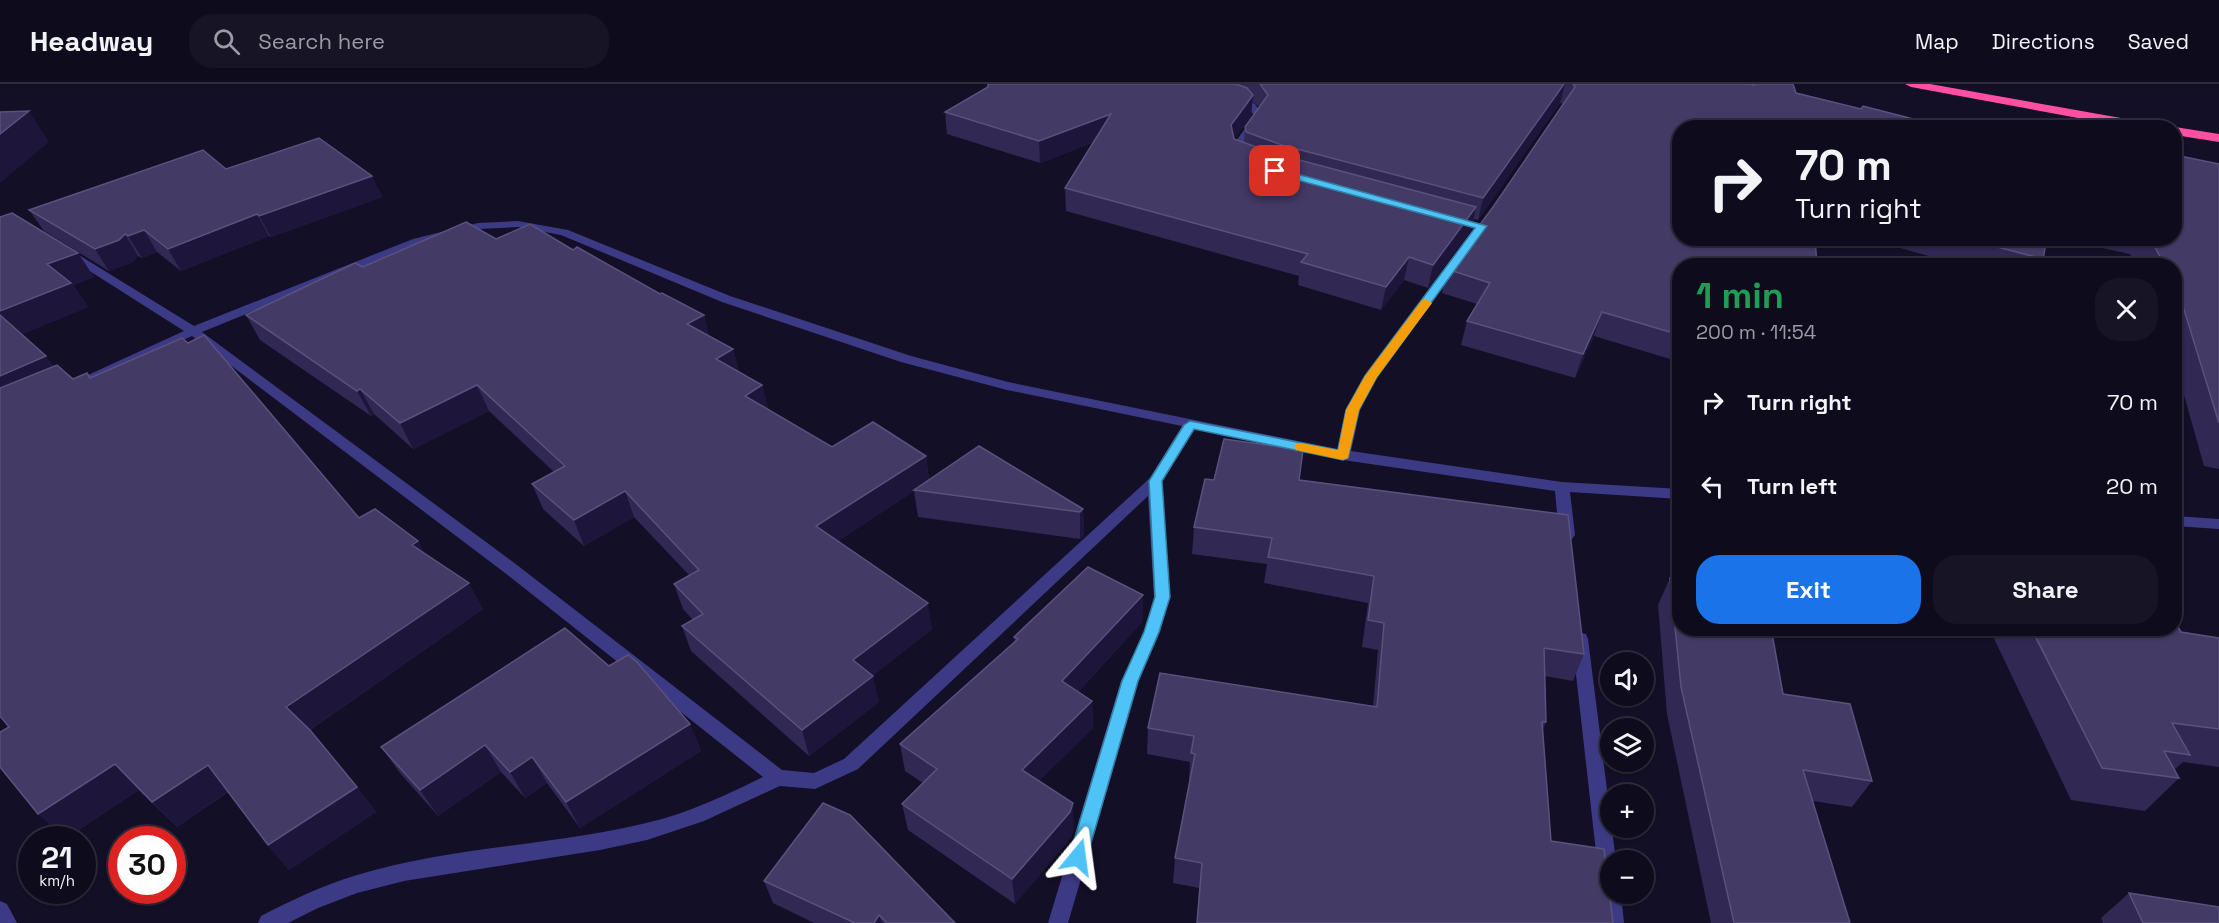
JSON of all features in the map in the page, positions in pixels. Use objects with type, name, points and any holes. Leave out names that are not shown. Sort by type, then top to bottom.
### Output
[{"type":"highway","points":[[1911,84],[2111,120]]},
{"type":"highway","points":[[2182,132],[2219,138]]},
{"type":"street","points":[[1226,97],[1238,99],[1257,111],[1259,116],[1236,148],[1237,157],[1247,161]]},
{"type":"street","points":[[54,393],[193,331],[417,241],[478,226],[518,224],[564,232],[726,299],[906,359],[1007,386],[1343,455],[1562,487],[1672,494]]},
{"type":"street","points":[[56,246],[193,331],[511,569],[778,778]]},
{"type":"street","points":[[1343,455],[1353,410],[1371,376],[1461,255]]},
{"type":"street","points":[[268,923],[325,896],[376,878],[647,831],[709,811],[778,778],[815,782],[851,764],[1155,481],[1190,425]]},
{"type":"street","points":[[1058,923],[1130,681],[1152,632],[1162,597],[1155,481]]},
{"type":"street","points":[[1562,487],[1570,558]]},
{"type":"street","points":[[2182,521],[2219,524]]},
{"type":"street","points":[[1577,617],[1614,923]]},
{"type":"street","points":[[0,911],[7,923]]},
{"type":"building","points":[[988,84],[1236,84],[1247,88],[1253,95],[1231,125],[1234,139],[1273,153],[1476,207],[1433,265],[1409,257],[1386,287],[1301,262],[1308,254],[1065,188],[1111,114],[1039,141],[945,112],[988,87]]},
{"type":"building","points":[[1260,84],[1564,84],[1483,198],[1282,145],[1246,132],[1245,127],[1268,95]]},
{"type":"building","points":[[1573,84],[1793,84],[1796,93],[1861,109],[1863,106],[1917,120],[1672,120],[1672,246],[1816,246],[1816,258],[1672,258],[1672,333],[1602,312],[1583,354],[1467,321],[1490,283],[1447,269],[1493,207],[1575,87]]},
{"type":"building","points":[[29,111],[0,134],[0,112]]},
{"type":"building","points":[[319,138],[372,176],[259,216],[257,214],[168,249],[144,230],[128,236],[125,234],[119,240],[95,249],[29,210],[203,150],[226,169]]},
{"type":"building","points":[[2182,156],[2219,164],[2219,423],[2182,303],[2182,258],[2161,258],[2154,246],[2182,246]]},
{"type":"building","points":[[12,213],[78,253],[47,264],[71,283],[0,311],[0,217]]},
{"type":"building","points":[[466,222],[496,239],[530,224],[573,250],[577,247],[660,294],[704,315],[687,324],[733,349],[716,359],[762,385],[745,396],[832,447],[873,422],[926,456],[816,526],[928,603],[853,660],[873,676],[802,730],[682,626],[703,614],[674,584],[699,570],[625,491],[574,520],[532,484],[565,466],[477,385],[400,423],[360,389],[357,391],[246,315],[355,263],[363,267]]},
{"type":"building","points":[[1993,246],[2045,246],[2043,258]]},
{"type":"building","points":[[0,315],[46,356],[0,376]]},
{"type":"building","points":[[204,335],[359,518],[375,509],[418,541],[412,545],[469,583],[286,707],[310,730],[357,787],[268,845],[208,765],[152,802],[115,764],[38,814],[0,767],[0,732],[9,727],[0,716],[0,388],[57,365],[73,379],[87,373],[90,378],[182,338],[188,343]]},
{"type":"building","points":[[1224,439],[1303,450],[1299,480],[1568,515],[1584,654],[1544,648],[1546,722],[1542,722],[1551,841],[1604,849],[1600,850],[1600,904],[1611,904],[1613,923],[1197,923],[1202,863],[1175,858],[1195,754],[1191,753],[1194,736],[1148,728],[1160,673],[1377,707],[1384,623],[1368,620],[1374,576],[1268,557],[1272,538],[1194,527],[1205,479],[1214,480]]},
{"type":"building","points":[[979,446],[1083,509],[1080,512],[914,490]]},
{"type":"building","points":[[1088,567],[1143,595],[1062,681],[1092,701],[1022,770],[1073,803],[1070,812],[1012,879],[902,804],[937,769],[900,744],[1018,639],[1014,637]]},
{"type":"building","points":[[565,628],[609,666],[628,655],[637,662],[690,724],[566,802],[532,757],[510,772],[485,745],[420,790],[381,747]]},
{"type":"building","points":[[2182,632],[2219,638],[2219,729],[2172,723],[2190,755],[2164,751],[2179,778],[2102,768],[2035,636],[2182,636]]},
{"type":"building","points":[[1676,636],[1772,636],[1783,694],[1850,704],[1872,781],[1803,770],[1850,923],[1734,923],[1681,687]]},
{"type":"building","points":[[823,803],[850,815],[955,923],[887,923],[879,915],[874,923],[855,923],[764,881]]},
{"type":"building","points":[[2129,893],[2219,907],[2219,923],[2143,923]]},
{"type":"slow traffic","points":[[1301,447],[1343,455],[1353,410],[1371,376],[1426,303]]},
{"type":"route","points":[[1078,857],[1130,681],[1152,632],[1162,597],[1161,542],[1155,481],[1190,425],[1343,455],[1353,410],[1371,376],[1482,226],[1275,171]]}]
